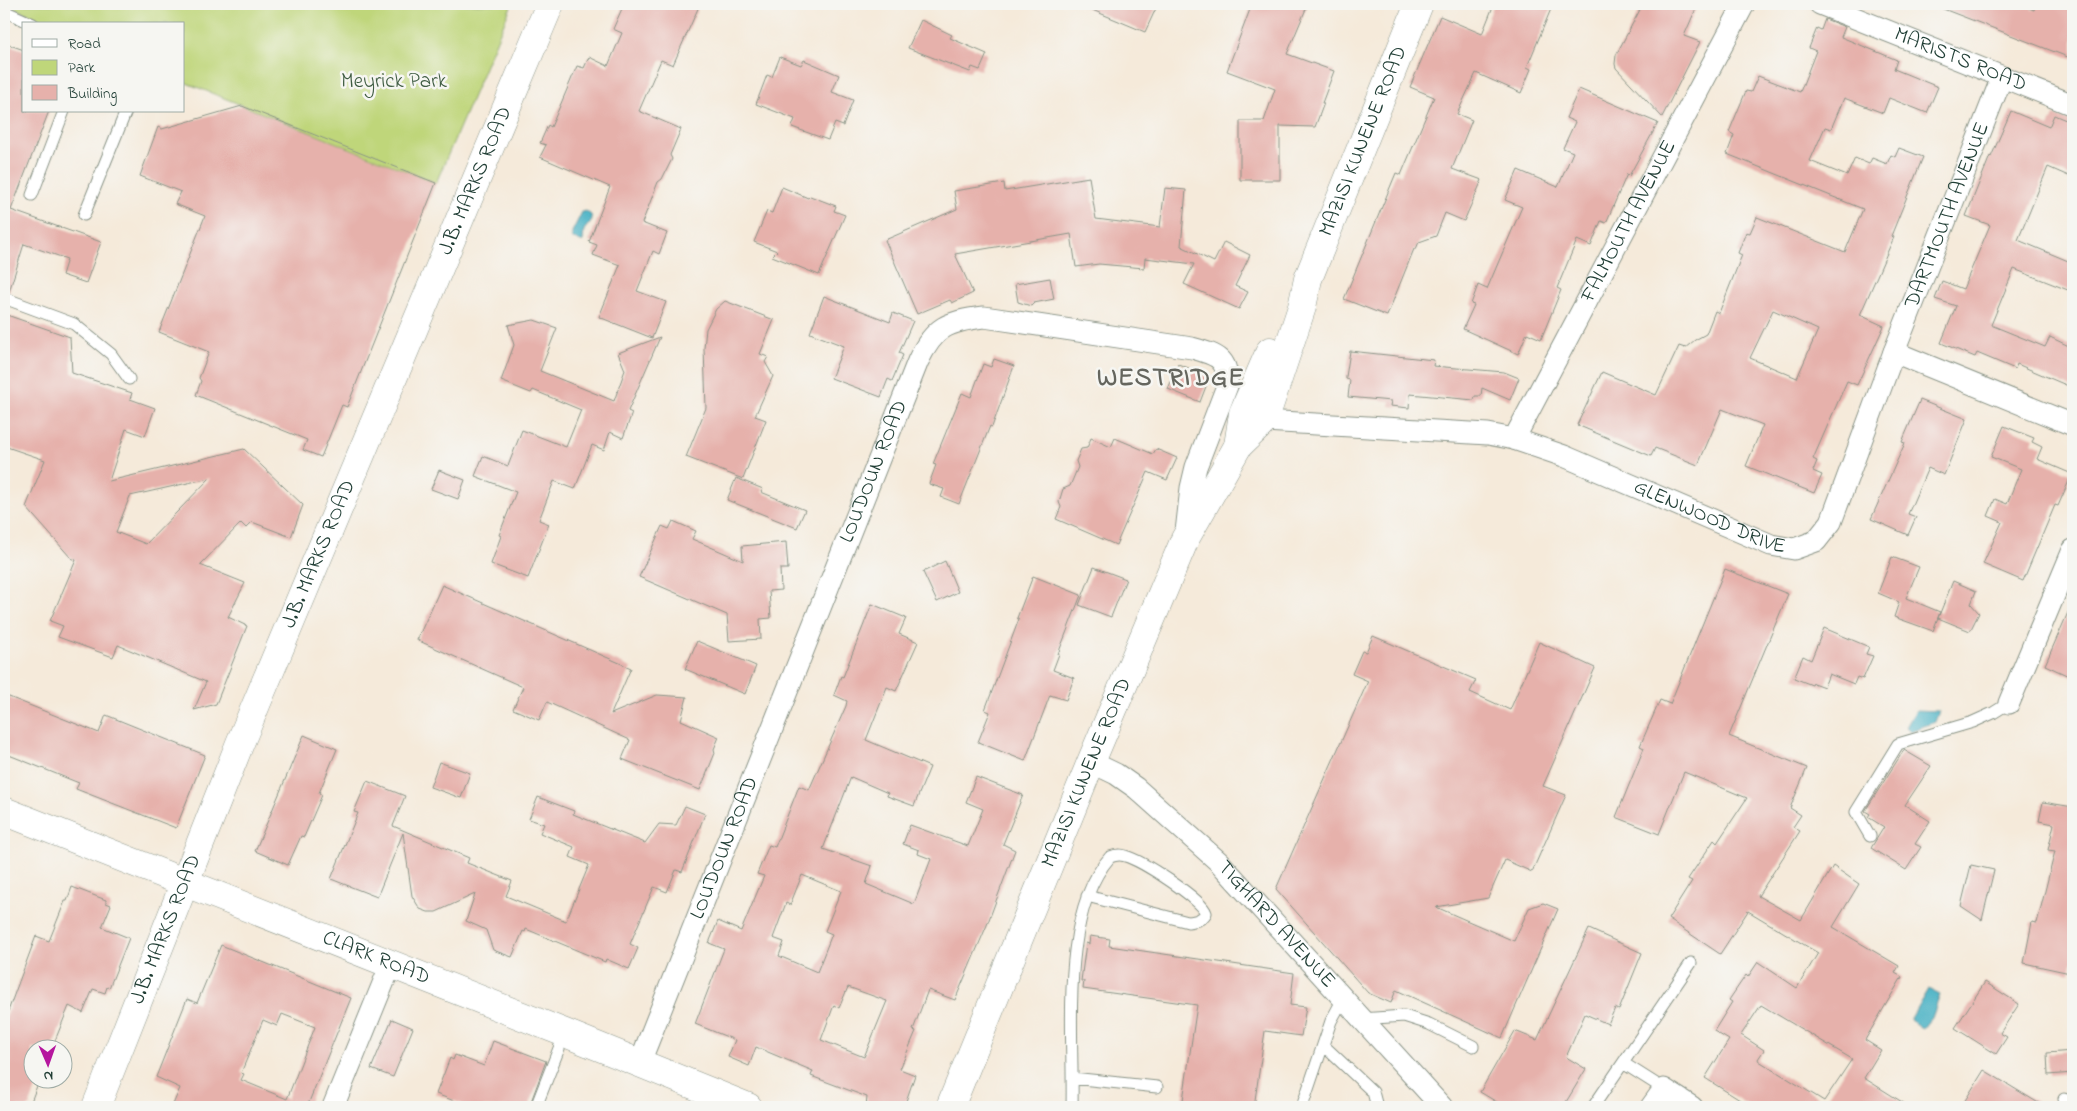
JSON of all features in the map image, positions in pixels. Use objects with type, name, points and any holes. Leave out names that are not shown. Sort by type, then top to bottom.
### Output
[{"type":"street","name":"J.B. MARKS ROAD","points":[[96,1107],[240,743],[550,4]]},
{"type":"street","name":"MAZISI KUNENE ROAD","points":[[950,1107],[1091,762],[1185,539],[1253,417],[1290,304],[1308,279],[1419,4]]},
{"type":"street","name":"FALMOUTH AVENUE","points":[[1514,439],[1744,4]]},
{"type":"street","name":"MARISTS ROAD","points":[[1820,4],[2073,105]]},
{"type":"street","name":"DARTMOUTH AVENUE","points":[[1894,352],[2002,77]]},
{"type":"street","name":"LOUDOUN ROAD","points":[[640,1062],[918,361],[932,336],[943,328],[960,321],[984,317],[1192,348],[1220,358],[1228,373],[1227,386],[1196,467],[1191,488],[1185,539]]},
{"type":"street","name":"GLENWOOD DRIVE","points":[[1253,417],[1488,434],[1514,439],[1564,456],[1772,545],[1794,549],[1816,542],[1830,522],[1894,352]]},
{"type":"street","points":[[1894,352],[2073,426]]},
{"type":"street","points":[[2009,703],[2073,550]]},
{"type":"street","name":"TIGHARD AVENUE","points":[[1091,762],[1116,774],[1136,788],[1219,862],[1442,1107]]},
{"type":"street","name":"CLARK ROAD","points":[[4,811],[640,1062],[748,1107]]},
{"type":"street","points":[[333,1107],[391,964]]},
{"type":"street","points":[[1651,1107],[1664,1089],[1692,1107]]},
{"type":"lane","points":[[4,11],[28,22]]},
{"type":"lane","points":[[32,195],[64,112]]},
{"type":"lane","points":[[84,215],[126,112]]},
{"type":"lane","points":[[4,298],[74,324],[112,354],[129,379]]},
{"type":"lane","points":[[1870,836],[1856,812],[1898,744],[1974,722],[1994,713],[2009,703]]},
{"type":"lane","points":[[1072,1107],[1075,942],[1087,896],[1106,861],[1110,857],[1121,855],[1146,866],[1195,898],[1204,907],[1206,913],[1198,921],[1188,922],[1087,896]]},
{"type":"lane","points":[[1593,1107],[1691,963]]},
{"type":"lane","points":[[1302,1107],[1331,1021],[1343,999]]},
{"type":"lane","points":[[1362,1019],[1404,1016],[1429,1024],[1473,1046]]},
{"type":"lane","points":[[536,1107],[565,1033]]},
{"type":"lane","points":[[1323,1045],[1373,1092],[1377,1107]]},
{"type":"lane","points":[[1623,1063],[1664,1089]]},
{"type":"lane","points":[[1072,1078],[1157,1086]]},
{"type":"green space","name":"Meyrick Park","points":[[5,4],[512,4],[436,183],[185,82],[185,22],[46,22]]},
{"type":"water","points":[[586,211],[591,215],[592,220],[584,230],[583,241],[581,242],[572,238],[572,232],[582,212]]},
{"type":"water","points":[[1916,710],[1939,711],[1935,722],[1910,731],[1906,727]]},
{"type":"water","points":[[1928,989],[1940,995],[1932,1018],[1923,1029],[1910,1020]]},
{"type":"building","points":[[624,4],[700,4],[673,65],[661,60],[639,111],[681,129],[670,155],[672,159],[662,179],[658,182],[642,223],[667,233],[659,254],[653,251],[637,291],[666,302],[652,338],[599,317],[620,265],[593,255],[597,245],[589,242],[610,187],[540,157],[546,145],[540,143],[548,125],[551,127],[577,66],[584,68],[589,57],[608,66],[622,33],[613,29]]},
{"type":"building","points":[[1078,4],[1158,4],[1145,32]]},
{"type":"building","points":[[1252,4],[1308,4],[1287,54],[1334,71],[1315,127],[1280,126],[1280,180],[1240,180],[1240,121],[1264,121],[1275,89],[1227,71]]},
{"type":"building","points":[[1494,4],[1553,4],[1527,67],[1531,69],[1521,93],[1476,73],[1457,114],[1472,120],[1452,169],[1482,180],[1464,221],[1445,213],[1436,236],[1419,242],[1416,249],[1414,249],[1387,316],[1344,299],[1396,173],[1401,175],[1434,97],[1410,87],[1440,16],[1482,34]]},
{"type":"building","points":[[1643,4],[1698,4],[1684,36],[1700,42],[1662,117],[1616,68],[1615,64],[1616,55]]},
{"type":"building","points":[[2018,4],[2034,10],[2036,4],[2073,4],[2073,59],[1933,5]]},
{"type":"building","points":[[1825,19],[1845,27],[1841,37],[1897,60],[1894,69],[1938,87],[1927,113],[1889,98],[1883,113],[1844,98],[1831,129],[1825,127],[1810,161],[1847,176],[1855,158],[1869,164],[1872,158],[1887,164],[1891,155],[1895,157],[1899,148],[1923,157],[1891,236],[1894,237],[1860,315],[1884,326],[1857,385],[1847,381],[1813,459],[1817,461],[1813,471],[1822,475],[1814,493],[1746,466],[1763,425],[1722,409],[1698,465],[1655,448],[1651,456],[1577,425],[1602,372],[1656,395],[1679,346],[1685,348],[1706,334],[1715,311],[1719,313],[1742,255],[1738,253],[1746,232],[1750,233],[1757,217],[1845,252],[1863,209],[1727,154],[1734,135],[1729,132],[1746,91],[1751,92],[1758,76],[1800,92],[1816,51],[1809,48],[1817,28],[1821,30]],"holes":[[[1773,310],[1818,330],[1797,378],[1750,358]]]},
{"type":"building","points":[[921,20],[952,35],[950,38],[987,54],[980,70],[972,67],[970,72],[908,48]]},
{"type":"building","points":[[4,43],[22,49],[22,112],[49,112],[11,210],[101,242],[86,283],[62,275],[67,259],[24,244],[9,292],[4,291]]},
{"type":"building","points":[[780,57],[801,65],[804,60],[839,75],[832,92],[853,100],[843,126],[835,123],[828,140],[792,127],[795,119],[756,104],[767,75],[772,77]]},
{"type":"building","points":[[1579,89],[1658,123],[1629,176],[1627,174],[1606,223],[1601,221],[1591,246],[1577,240],[1557,288],[1561,290],[1541,339],[1527,333],[1518,354],[1463,329],[1474,305],[1471,304],[1478,285],[1487,289],[1522,207],[1505,200],[1518,170],[1558,187],[1573,152],[1563,148],[1575,122],[1566,118]]},
{"type":"building","points":[[242,106],[436,183],[347,407],[342,405],[321,457],[303,450],[307,440],[196,395],[201,381],[199,378],[209,352],[159,332],[205,216],[175,204],[181,192],[140,176],[158,127],[162,129]]},
{"type":"building","points":[[2011,111],[2049,127],[2054,115],[2073,123],[2073,178],[2048,167],[2018,240],[2073,263],[2073,292],[2014,269],[1991,325],[2045,347],[2050,337],[2073,348],[2073,388],[2017,364],[2015,369],[1977,353],[1975,357],[1941,343],[1956,306],[1935,299],[1942,281],[1963,289],[1990,225],[1966,216],[1990,156]]},
{"type":"building","points":[[1089,177],[1096,219],[1160,227],[1165,188],[1186,190],[1181,246],[1214,262],[1224,242],[1250,255],[1235,286],[1248,292],[1239,309],[1184,284],[1194,264],[1145,258],[1144,268],[1099,264],[1076,267],[1071,234],[955,254],[973,293],[952,303],[950,300],[917,314],[885,240],[957,209],[954,191],[1004,183],[1005,191]]},
{"type":"building","points":[[782,187],[808,198],[810,196],[836,206],[834,211],[845,215],[819,275],[772,256],[777,251],[754,242],[767,211],[772,213]]},
{"type":"building","points":[[1050,278],[1054,299],[1034,303],[1031,306],[1018,302],[1015,284]]},
{"type":"building","points":[[824,296],[890,322],[893,313],[913,321],[899,353],[903,355],[892,381],[888,379],[881,397],[831,378],[844,346],[810,333]]},
{"type":"building","points":[[725,301],[774,320],[760,354],[768,357],[765,362],[773,376],[755,416],[766,420],[743,479],[686,457],[706,408],[704,348],[706,329],[716,309]]},
{"type":"building","points":[[4,314],[70,337],[72,373],[132,393],[130,399],[155,408],[145,436],[126,429],[109,481],[244,449],[303,505],[291,537],[252,522],[246,528],[241,523],[200,565],[245,583],[228,617],[247,626],[216,704],[194,710],[206,682],[118,645],[113,657],[58,637],[63,626],[50,621],[76,560],[71,558],[26,507],[45,460],[4,446]],"holes":[[[210,478],[146,544],[116,532],[130,496]]]},
{"type":"building","points":[[534,320],[557,328],[540,371],[614,401],[625,370],[618,353],[660,337],[628,411],[632,413],[623,438],[610,432],[604,450],[592,445],[575,489],[554,481],[539,520],[549,524],[528,578],[491,564],[501,536],[499,535],[516,492],[475,476],[483,456],[508,466],[522,430],[566,447],[581,410],[533,390],[531,393],[501,381],[514,345],[508,325]]},
{"type":"building","points":[[1350,351],[1434,360],[1433,366],[1504,372],[1519,378],[1510,400],[1482,388],[1481,396],[1475,396],[1474,400],[1410,394],[1409,408],[1390,406],[1391,401],[1348,397],[1350,380],[1346,379],[1346,377]]},
{"type":"building","points":[[994,359],[1014,366],[992,427],[990,426],[959,504],[941,497],[944,489],[929,484],[936,465],[933,464],[962,393],[971,397],[983,364],[991,367]]},
{"type":"building","points":[[1178,364],[1210,376],[1200,402],[1168,389]]},
{"type":"building","points":[[1920,400],[1967,419],[1944,475],[1928,468],[1908,514],[1916,517],[1908,535],[1871,519],[1905,443],[1902,442]]},
{"type":"building","points":[[2004,426],[2034,438],[2032,442],[2042,447],[2037,459],[2072,474],[2058,506],[2055,505],[2023,581],[1983,564],[2002,522],[1988,516],[1995,499],[2007,504],[2021,469],[1991,457]]},
{"type":"building","points":[[1091,438],[1111,447],[1115,438],[1153,454],[1156,449],[1177,458],[1167,480],[1148,472],[1116,545],[1056,519],[1061,507],[1059,502],[1063,489],[1070,486],[1078,467],[1076,461],[1081,449],[1087,448]]},
{"type":"building","points":[[439,470],[465,480],[458,499],[431,489]]},
{"type":"building","points":[[736,478],[763,489],[761,492],[805,510],[797,528],[727,500]]},
{"type":"building","points":[[673,521],[696,531],[692,539],[743,561],[742,546],[786,542],[788,569],[780,569],[781,590],[769,591],[771,618],[760,619],[761,639],[729,641],[727,615],[639,577],[662,526],[669,529]]},
{"type":"building","points":[[1892,557],[1919,567],[1906,598],[1940,612],[1933,631],[1894,617],[1899,602],[1878,593]]},
{"type":"building","points":[[945,561],[958,592],[937,602],[923,572]]},
{"type":"building","points":[[1094,567],[1126,579],[1111,617],[1079,605]]},
{"type":"building","points":[[1725,569],[1788,594],[1729,736],[1807,768],[1790,808],[1801,815],[1793,827],[1800,831],[1758,896],[1801,920],[1833,866],[1859,884],[1833,927],[1899,966],[1895,973],[1902,977],[1865,1040],[1881,1050],[1864,1078],[1910,1107],[1751,1107],[1705,1078],[1729,1040],[1714,1031],[1732,1002],[1729,1000],[1746,975],[1748,977],[1758,962],[1797,988],[1818,953],[1748,911],[1720,954],[1668,919],[1692,881],[1688,879],[1714,840],[1717,843],[1747,798],[1684,772],[1659,834],[1616,817],[1644,748],[1640,746],[1660,700],[1670,704]],"holes":[[[1761,1005],[1852,1059],[1824,1101],[1759,1061],[1758,1059],[1764,1050],[1741,1035]]]},
{"type":"building","points":[[1033,576],[1081,595],[1053,670],[1074,678],[1066,700],[1050,695],[1025,761],[978,742],[990,712],[985,710]]},
{"type":"building","points":[[1953,581],[1976,591],[1971,604],[1979,613],[1970,631],[1938,618]]},
{"type":"building","points":[[442,585],[631,668],[611,714],[657,695],[687,697],[681,720],[719,737],[714,749],[715,753],[700,790],[622,759],[630,740],[547,702],[539,720],[513,709],[523,687],[417,640]]},
{"type":"building","points":[[2073,601],[2073,678],[2045,665]]},
{"type":"building","points":[[872,604],[906,618],[899,634],[918,642],[896,691],[887,687],[866,740],[930,767],[914,806],[887,796],[888,793],[851,777],[823,849],[872,866],[866,884],[914,904],[931,859],[918,854],[919,850],[903,844],[910,825],[968,846],[983,809],[966,802],[976,777],[1023,795],[1003,844],[1015,850],[987,925],[955,1000],[928,990],[913,1030],[916,1031],[900,1069],[915,1075],[904,1107],[866,1107],[867,1097],[811,1076],[813,1071],[756,1047],[749,1066],[728,1057],[735,1040],[695,1024],[724,949],[709,943],[718,921],[741,931],[764,876],[757,874],[769,845],[775,847],[799,786],[809,790],[846,706],[847,701],[834,695],[841,676],[843,677]],"holes":[[[802,875],[841,891],[825,931],[832,934],[817,972],[779,956],[784,942],[773,938],[786,903],[790,905]],[[848,987],[887,1001],[864,1057],[821,1040],[834,1005],[839,1008]]]},
{"type":"building","points":[[1824,628],[1869,647],[1866,654],[1873,656],[1863,679],[1857,677],[1854,684],[1829,674],[1824,687],[1813,683],[1812,685],[1794,678],[1803,656],[1811,660]]},
{"type":"building","points":[[1373,636],[1476,680],[1470,692],[1510,710],[1539,642],[1595,668],[1543,786],[1566,795],[1532,872],[1505,860],[1488,898],[1436,907],[1514,941],[1529,908],[1543,903],[1558,909],[1502,1038],[1396,990],[1391,1003],[1368,993],[1276,889],[1368,681],[1352,674],[1362,651],[1366,652]]},
{"type":"building","points":[[697,641],[756,666],[745,694],[685,669]]},
{"type":"building","points":[[4,695],[99,733],[106,715],[205,755],[176,828],[76,789],[79,783],[4,753]]},
{"type":"building","points":[[304,735],[337,749],[319,793],[322,795],[304,837],[301,836],[288,865],[255,851]]},
{"type":"building","points":[[1904,750],[1931,766],[1905,805],[1930,821],[1915,844],[1921,847],[1906,870],[1871,848],[1884,827],[1868,817],[1870,814],[1865,811]]},
{"type":"building","points":[[439,762],[470,773],[461,798],[430,787]]},
{"type":"building","points":[[367,781],[405,796],[393,826],[469,858],[467,863],[512,881],[506,896],[566,921],[589,865],[570,857],[574,847],[540,833],[544,824],[529,819],[538,797],[574,811],[573,814],[645,843],[659,824],[676,825],[685,806],[705,814],[682,872],[676,870],[667,892],[654,887],[630,944],[638,948],[629,969],[606,959],[605,962],[526,929],[525,932],[523,931],[512,957],[493,950],[486,930],[466,921],[475,894],[436,912],[420,909],[412,896],[403,833],[377,897],[331,879],[358,813],[354,812]]},
{"type":"building","points":[[2043,802],[2073,807],[2073,957],[2070,973],[2024,963],[2032,922],[2037,923],[2055,851],[2048,850],[2054,824],[2039,821]]},
{"type":"building","points":[[1971,865],[1994,870],[1982,920],[1961,906]]},
{"type":"building","points":[[72,887],[106,900],[106,903],[111,905],[102,927],[129,938],[109,988],[107,987],[105,993],[93,989],[83,1013],[69,1006],[56,1038],[22,1038],[22,1088],[36,1088],[29,1107],[4,1107],[4,1022],[36,936],[49,941],[65,901],[67,901]]},
{"type":"building","points":[[1589,929],[1642,953],[1619,1010],[1615,1008],[1608,1024],[1585,1014],[1566,1057],[1586,1069],[1563,1107],[1505,1107],[1480,1092],[1515,1031],[1537,1040]]},
{"type":"building","points":[[1090,936],[1110,939],[1109,946],[1294,973],[1290,1005],[1306,1007],[1301,1036],[1265,1031],[1254,1107],[1182,1107],[1197,1005],[1083,989],[1084,981],[1081,981],[1086,943],[1089,944]]},
{"type":"building","points":[[221,945],[351,998],[307,1107],[172,1107],[180,1088],[156,1077],[187,999],[197,1003]],"holes":[[[282,1014],[315,1027],[287,1099],[241,1080],[244,1074],[241,1073],[263,1020],[277,1026]]]},
{"type":"building","points":[[1985,982],[2019,1004],[2000,1033],[2007,1037],[1996,1054],[1955,1028]]},
{"type":"building","points":[[392,1019],[413,1028],[393,1077],[371,1069]]},
{"type":"building","points":[[493,1041],[546,1061],[529,1107],[470,1107],[436,1094],[450,1058],[453,1060],[455,1055],[484,1066]]},
{"type":"building","points":[[2073,1051],[2073,1073],[2048,1075],[2047,1053]]},
{"type":"building","points":[[1984,1070],[2045,1107],[1961,1107]]},
{"type":"district","name":"WESTRIDGE","points":[[1171,379]]}]
